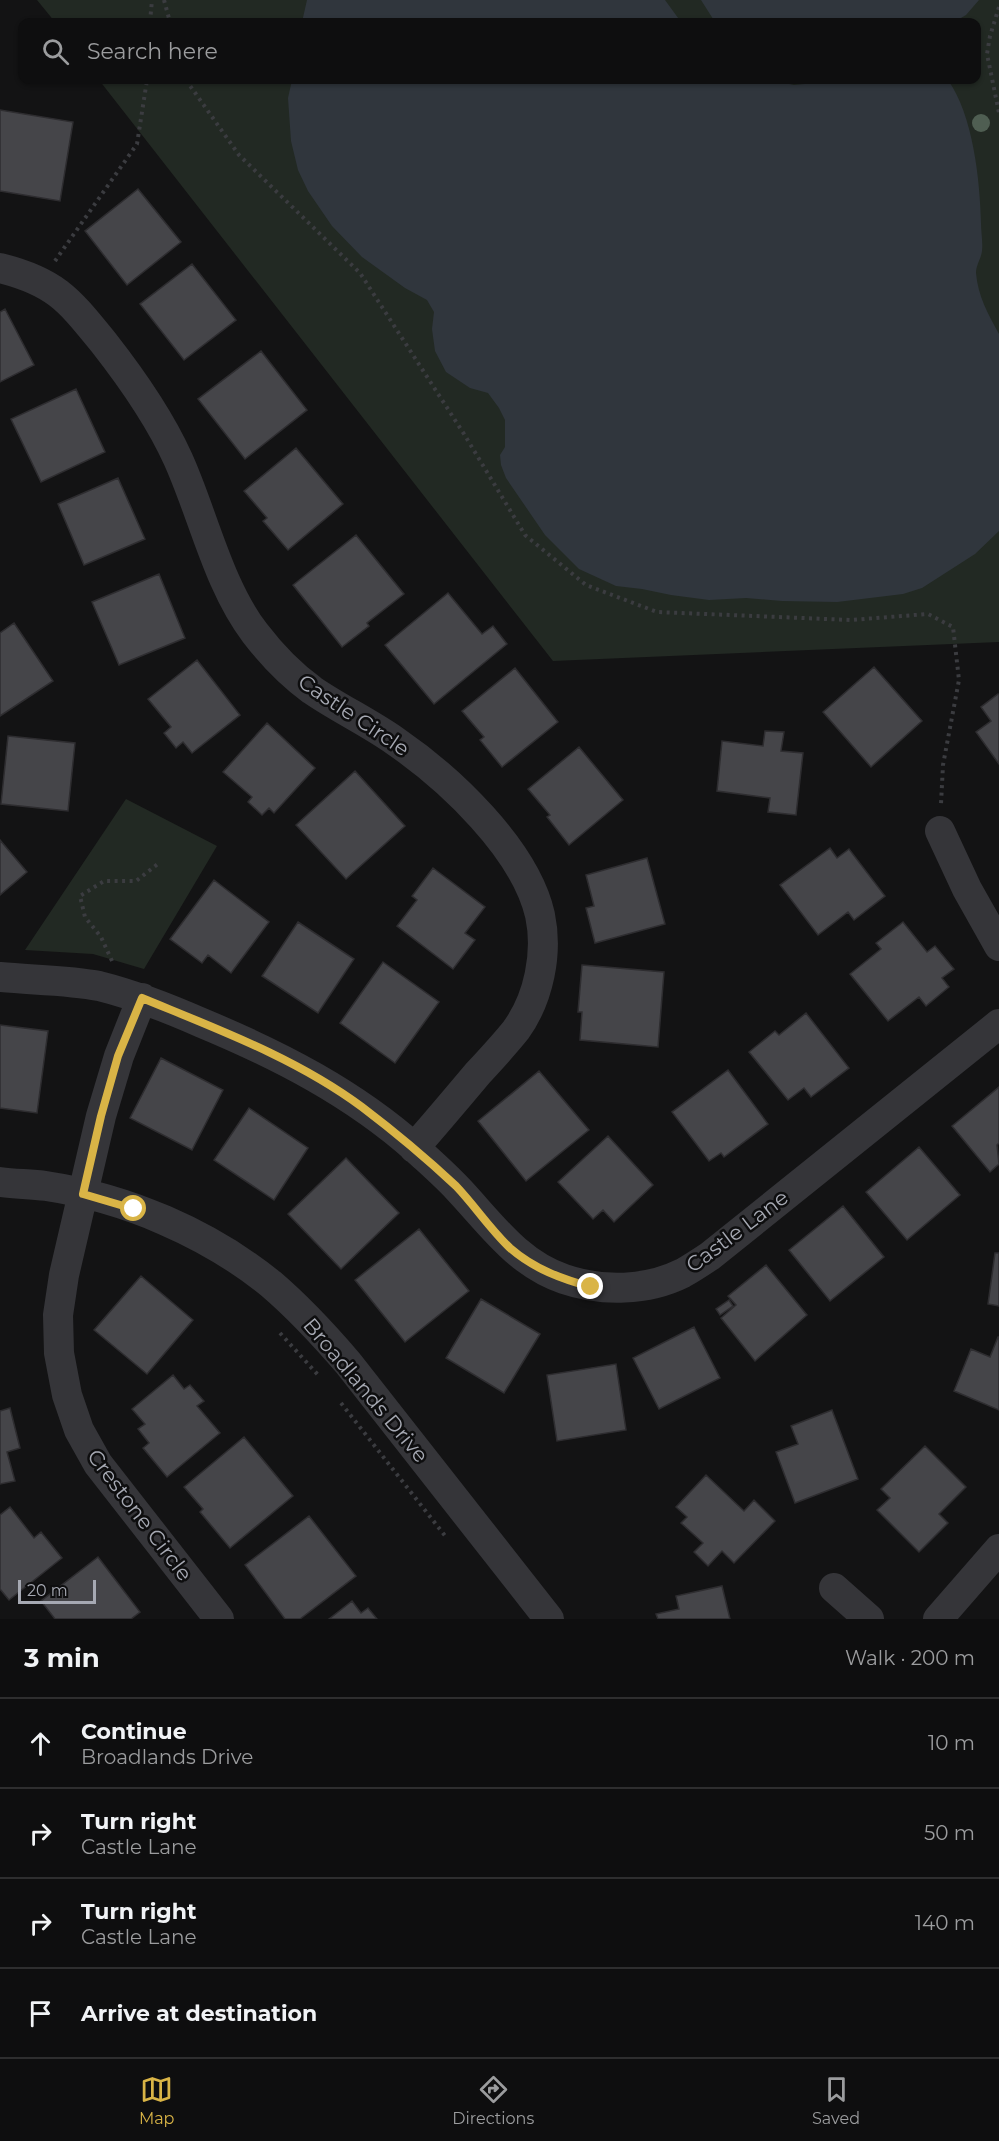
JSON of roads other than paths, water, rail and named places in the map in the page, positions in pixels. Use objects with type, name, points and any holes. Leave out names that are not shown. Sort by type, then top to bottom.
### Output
[{"type":"street","name":"Castle Circle","points":[[0,268],[25,274],[49,286],[72,304],[132,379],[157,418],[178,459],[233,597],[254,632],[280,662],[311,689],[395,741],[437,774],[476,810],[517,860],[532,889],[540,916],[543,947],[540,977],[531,1004],[517,1028],[414,1148]]},
{"type":"street","points":[[940,831],[967,889],[999,946]]},
{"type":"street","points":[[0,977],[96,986],[142,998],[118,1056],[83,1194]]},
{"type":"street","name":"Castle Lane","points":[[142,998],[247,1042],[310,1073],[359,1105],[414,1148],[457,1188],[510,1247],[536,1267],[563,1279],[591,1287],[624,1288],[653,1284],[683,1273],[710,1256],[999,1024]]},
{"type":"street","name":"Broadlands Drive","points":[[0,1182],[46,1186],[83,1194],[143,1212],[180,1227],[223,1251],[270,1284],[313,1323],[348,1363],[549,1619]]},
{"type":"street","name":"Crestone Circle","points":[[83,1194],[64,1275],[58,1315],[59,1353],[67,1395],[79,1430],[98,1464],[219,1619]]},
{"type":"street","points":[[938,1619],[999,1549]]},
{"type":"street","points":[[834,1588],[869,1619]]}]
